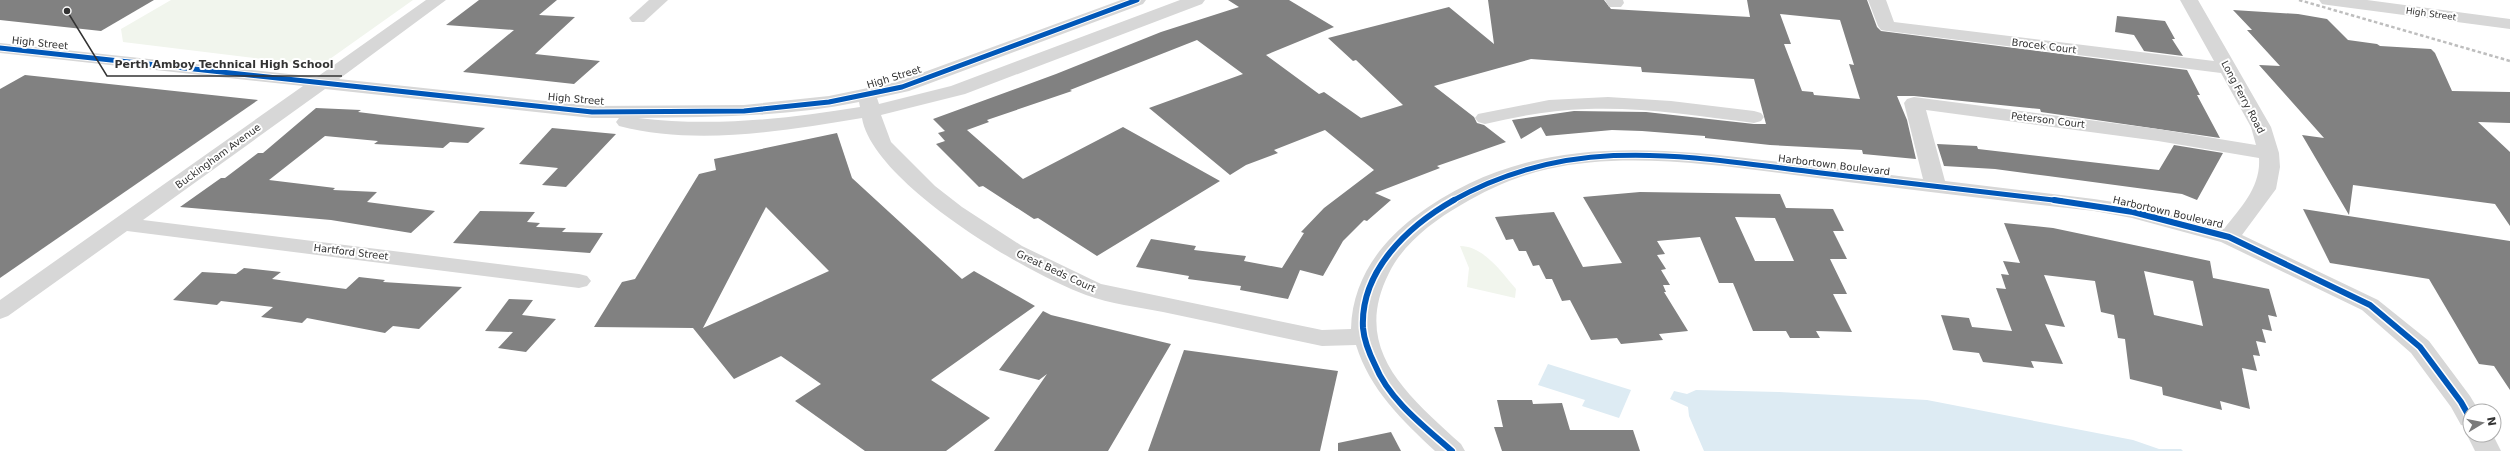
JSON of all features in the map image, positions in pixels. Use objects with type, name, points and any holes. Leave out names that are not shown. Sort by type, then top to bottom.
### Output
[{"type":"street","name":"Buckingham Avenue","points":[[0,312],[437,0]]},
{"type":"street","points":[[638,18],[659,0]]},
{"type":"street","name":"High Street","points":[[869,104],[915,82],[1137,0]]},
{"type":"street","name":"High Street","points":[[0,48],[592,112],[635,124],[694,129],[778,125],[869,104],[918,102],[958,90],[1196,0]]},
{"type":"street","name":"Brocek Court","points":[[1877,0],[1887,26],[2228,68]]},
{"type":"street","name":"Long Ferry Road","points":[[2189,0],[2261,127],[2268,153],[2270,167],[2265,189],[2229,237]]},
{"type":"street","name":"High Street","points":[[2328,0],[2510,24]]},
{"type":"street","name":"High Street","points":[[2414,0],[2510,14]]},
{"type":"street","points":[[1485,118],[1526,109],[1588,103],[1663,107],[1754,117]]},
{"type":"street","name":"Peterson Court","points":[[1936,187],[1914,103],[2158,135],[2268,153]]},
{"type":"street","name":"Great Beds Court","points":[[869,104],[873,126],[882,146],[927,191],[959,216],[1014,251],[1094,290],[1322,338],[1364,337]]},
{"type":"street","name":"Harbortown Boulevard","points":[[1452,451],[1397,397],[1384,381],[1374,365],[1364,337],[1364,300],[1373,275],[1385,257],[1412,231],[1453,200],[1483,183],[1525,168],[1564,160],[1602,155],[1659,155],[2094,205],[2133,212],[2229,237],[2370,305],[2420,347],[2462,404]]},
{"type":"street","name":"Hartford Street","points":[[123,224],[578,281]]},
{"type":"shaded area","points":[[171,0],[413,0],[320,66],[123,42],[121,29]]},
{"type":"shaded area","points":[[1460,246],[1469,247],[1485,255],[1516,289],[1515,298],[1467,287],[1469,268]]},
{"type":"shaded area","points":[[1548,364],[1631,390],[1619,418],[1582,406],[1585,400],[1538,385]]},
{"type":"shaded area","points":[[1696,390],[1779,392],[1927,400],[2133,440],[2159,449],[2181,449],[2183,451],[1704,451],[1689,416],[1688,407],[1670,399],[1674,391],[1687,394]]},
{"type":"building","points":[[0,0],[154,0],[101,31],[0,20]]},
{"type":"building","points":[[479,0],[557,0],[539,15],[575,17],[535,54],[600,61],[574,84],[463,72],[514,30],[446,25]]},
{"type":"building","points":[[1228,0],[1289,0],[1334,27],[1266,55],[1319,94],[1324,92],[1361,118],[1403,105],[1356,60],[1353,61],[1328,38],[1449,7],[1494,44],[1488,0],[1604,0],[1611,9],[1750,17],[1747,0],[1867,0],[1877,27],[1881,31],[2187,70],[2200,95],[2197,95],[2220,138],[2041,112],[2040,109],[1914,96],[1897,96],[1907,120],[1916,159],[1863,154],[1862,150],[1770,145],[1705,138],[1705,136],[1642,131],[1612,130],[1546,136],[1541,127],[1521,139],[1512,120],[1574,111],[1646,112],[1766,124],[1754,79],[1642,72],[1641,67],[1531,59],[1434,86],[1474,117],[1477,123],[1484,125],[1506,142],[1437,166],[1440,168],[1375,193],[1391,200],[1367,221],[1364,220],[1343,241],[1323,276],[1300,270],[1288,299],[1240,290],[1241,286],[1188,279],[1189,276],[1136,267],[1151,239],[1196,246],[1194,250],[1246,256],[1244,261],[1282,268],[1304,233],[1301,232],[1324,208],[1374,170],[1325,130],[1274,150],[1278,153],[1246,165],[1230,175],[1149,108],[1243,74],[1197,40],[1070,90],[1072,91],[987,120],[989,122],[967,130],[1023,179],[1123,127],[1220,181],[1097,256],[1038,218],[1034,219],[983,186],[979,187],[936,144],[945,141],[938,133],[945,131],[933,119],[1056,74],[1161,32],[1239,7]],"holes":[[[1780,14],[1840,20],[1854,65],[1849,64],[1860,99],[1814,95],[1813,92],[1802,91],[1784,44],[1791,44]]]},
{"type":"building","points":[[2233,10],[2298,14],[2327,19],[2348,40],[2377,44],[2380,46],[2431,49],[2435,53],[2452,91],[2510,92],[2510,123],[2478,122],[2510,152],[2510,226],[2495,204],[2353,185],[2349,215],[2302,135],[2324,138],[2259,65],[2280,66],[2247,30],[2252,30]]},
{"type":"building","points":[[2117,16],[2165,21],[2175,39],[2172,39],[2183,56],[2144,51],[2134,35],[2115,32]]},
{"type":"building","points":[[25,75],[258,100],[0,278],[0,89]]},
{"type":"building","points":[[316,108],[361,110],[358,112],[485,128],[468,143],[450,142],[443,148],[374,144],[378,141],[325,136],[269,180],[335,188],[333,190],[377,192],[367,202],[435,211],[411,233],[331,220],[180,207],[221,178],[225,178],[258,153],[263,153]]},
{"type":"building","points":[[552,128],[616,134],[566,187],[542,185],[558,168],[519,164]]},
{"type":"building","points":[[837,133],[852,178],[962,279],[974,271],[1035,306],[931,380],[990,418],[946,451],[865,451],[795,401],[821,384],[781,356],[734,379],[693,328],[594,327],[622,282],[635,279],[699,174],[716,170],[714,159]],"holes":[[[766,207],[829,271],[703,328]]]},
{"type":"building","points":[[1937,144],[1977,146],[1978,149],[2159,170],[2174,145],[2223,153],[2197,200],[2182,194],[1995,169],[1944,166]]},
{"type":"building","points":[[1640,192],[1780,194],[1786,208],[1833,209],[1844,231],[1833,231],[1847,259],[1830,259],[1847,294],[1833,294],[1852,332],[1816,331],[1820,338],[1790,338],[1786,331],[1753,331],[1733,283],[1719,283],[1700,237],[1657,241],[1665,254],[1657,255],[1666,269],[1661,270],[1670,285],[1663,285],[1666,292],[1664,292],[1688,331],[1659,334],[1663,340],[1621,344],[1617,338],[1591,340],[1570,300],[1562,301],[1552,279],[1546,279],[1539,265],[1533,266],[1526,251],[1519,251],[1513,239],[1506,240],[1495,217],[1554,212],[1583,267],[1622,263],[1583,197]],"holes":[[[1735,217],[1775,218],[1794,261],[1755,261]]]},
{"type":"building","points":[[2303,209],[2510,241],[2510,390],[2494,366],[2479,364],[2429,279],[2330,263]]},
{"type":"building","points":[[480,211],[535,212],[527,222],[540,223],[536,227],[566,228],[562,232],[603,233],[590,253],[453,243]]},
{"type":"building","points":[[2004,223],[2053,228],[2210,261],[2213,278],[2269,289],[2277,317],[2268,315],[2272,331],[2262,329],[2266,343],[2256,341],[2260,356],[2253,355],[2257,371],[2242,368],[2250,409],[2220,401],[2222,410],[2163,395],[2162,387],[2130,379],[2125,339],[2118,338],[2114,315],[2101,312],[2095,281],[2044,275],[2065,327],[2045,324],[2063,364],[2031,361],[2034,368],[1983,362],[1979,353],[1953,350],[1941,315],[1969,318],[1972,327],[2012,331],[1996,288],[2006,289],[2001,274],[2009,275],[2003,261],[2020,263]],"holes":[[[2144,271],[2193,281],[2203,326],[2154,315]]]},
{"type":"building","points":[[244,268],[281,272],[272,279],[346,289],[359,277],[385,280],[383,282],[462,287],[419,329],[393,326],[385,333],[307,318],[302,323],[261,317],[273,307],[221,301],[217,305],[173,300],[202,272],[236,274]]},
{"type":"building","points":[[509,299],[533,300],[522,315],[556,319],[526,352],[498,348],[513,332],[485,331]]},
{"type":"building","points":[[1043,311],[1051,315],[1171,344],[1108,451],[994,451],[1047,374],[1039,380],[999,370]]},
{"type":"building","points":[[1184,350],[1338,371],[1320,451],[1148,451]]},
{"type":"building","points":[[1497,400],[1532,400],[1533,404],[1562,403],[1570,430],[1633,430],[1640,451],[1502,451],[1494,427],[1503,427]]},
{"type":"building","points":[[1391,432],[1401,451],[1338,451],[1338,443]]},
{"type":"railway","points":[[2299,0],[2510,61]]},
{"type":"cycle path","points":[[0,48],[592,112],[744,111],[829,102],[902,87],[1137,0]]},
{"type":"cycle path","points":[[1452,451],[1400,401],[1382,378],[1375,366],[1363,328],[1367,293],[1383,261],[1409,232],[1441,208],[1477,187],[1513,172],[1546,163],[1585,157],[1624,155],[1703,159],[2094,205],[2133,212],[2229,237],[2370,305],[2420,347],[2462,404]]},
{"type":"place","name":"Perth Amboy Technical High School","points":[[67,11]]}]
